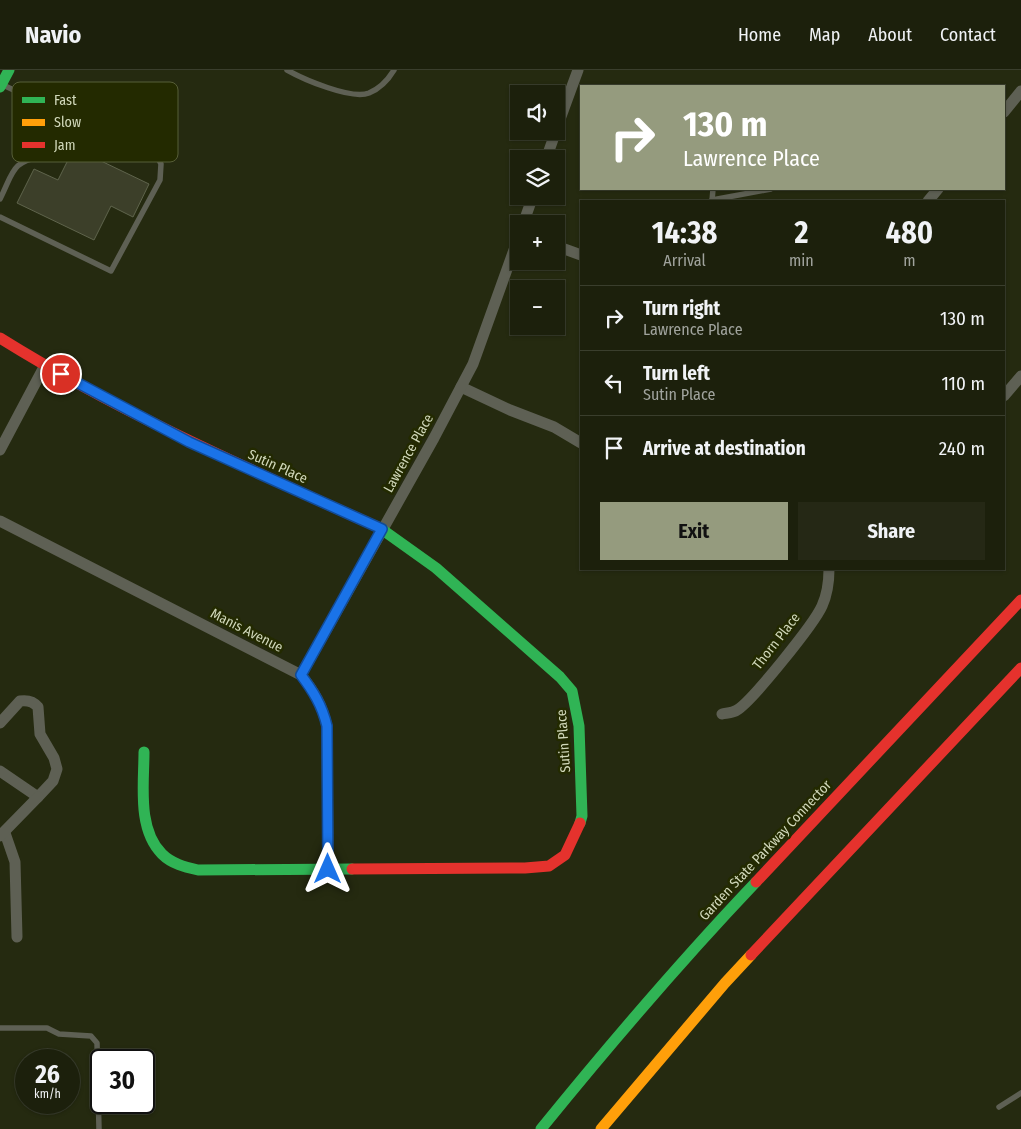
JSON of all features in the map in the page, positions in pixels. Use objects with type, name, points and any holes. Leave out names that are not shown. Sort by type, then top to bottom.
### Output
[{"type":"main road","name":"Sutin Place","points":[[0,338],[45,365],[189,442],[382,529],[436,568],[560,677],[572,691],[579,726],[582,816],[565,855],[549,866],[525,868],[198,870],[185,868],[172,862],[156,849],[148,836],[145,814],[144,752]]},
{"type":"main road","name":"Garden State Parkway Connector","points":[[541,1129],[604,1050],[694,947],[1021,600]]},
{"type":"main road","points":[[601,1129],[749,956],[1021,668]]},
{"type":"street","points":[[565,106],[578,70]]},
{"type":"street","points":[[1005,111],[1021,92]]},
{"type":"street","points":[[929,200],[937,190]]},
{"type":"street","points":[[565,249],[580,255]]},
{"type":"street","name":"Lawrence Place","points":[[301,675],[473,364],[510,261]]},
{"type":"street","points":[[0,450],[45,365]]},
{"type":"street","points":[[1005,395],[1021,376]]},
{"type":"street","points":[[461,387],[510,410],[554,427],[580,442]]},
{"type":"street","name":"Manis Avenue","points":[[0,521],[301,675],[315,693],[327,726],[328,869]]},
{"type":"street","name":"Thorn Place","points":[[722,714],[736,711],[749,700],[806,630],[822,606],[827,589],[829,570]]},
{"type":"street","points":[[0,723],[20,701],[30,701],[38,707],[40,734],[54,758],[57,769],[53,781],[2,835],[15,862],[17,937]]},
{"type":"street","points":[[0,771],[38,798]]},
{"type":"lane","points":[[287,70],[348,94],[367,94],[386,83],[394,70]]},
{"type":"lane","points":[[0,199],[16,166],[22,162]]},
{"type":"lane","points":[[0,217],[111,271],[160,180],[160,162]]},
{"type":"lane","points":[[717,200],[766,190]]},
{"type":"lane","points":[[0,1028],[47,1028],[59,1034],[92,1036],[95,1038],[97,1043],[99,1129]]},
{"type":"lane","points":[[999,1107],[1021,1092]]},
{"type":"building","points":[[67,162],[103,162],[149,184],[133,217],[111,206],[94,240],[17,203],[34,169],[58,180]]},
{"type":"traffic: fast","points":[[0,87],[9,70]]},
{"type":"traffic: fast","points":[[380,528],[436,568],[560,677],[572,691],[579,726],[582,816],[580,823]]},
{"type":"traffic: fast","points":[[144,752],[143,792],[145,819],[154,844],[162,854],[174,863],[198,870],[352,869]]},
{"type":"traffic: fast","points":[[541,1129],[646,1003],[756,882]]},
{"type":"traffic: slow","points":[[601,1129],[751,955]]},
{"type":"traffic: jam","points":[[0,338],[45,365],[139,416],[380,528]]},
{"type":"traffic: jam","points":[[756,882],[1021,600]]},
{"type":"traffic: jam","points":[[751,955],[1021,668]]},
{"type":"traffic: jam","points":[[352,869],[525,868],[549,866],[565,855],[580,823]]},
{"type":"route","points":[[61,374],[189,442],[382,529],[301,675],[315,693],[327,726],[328,869]]}]
